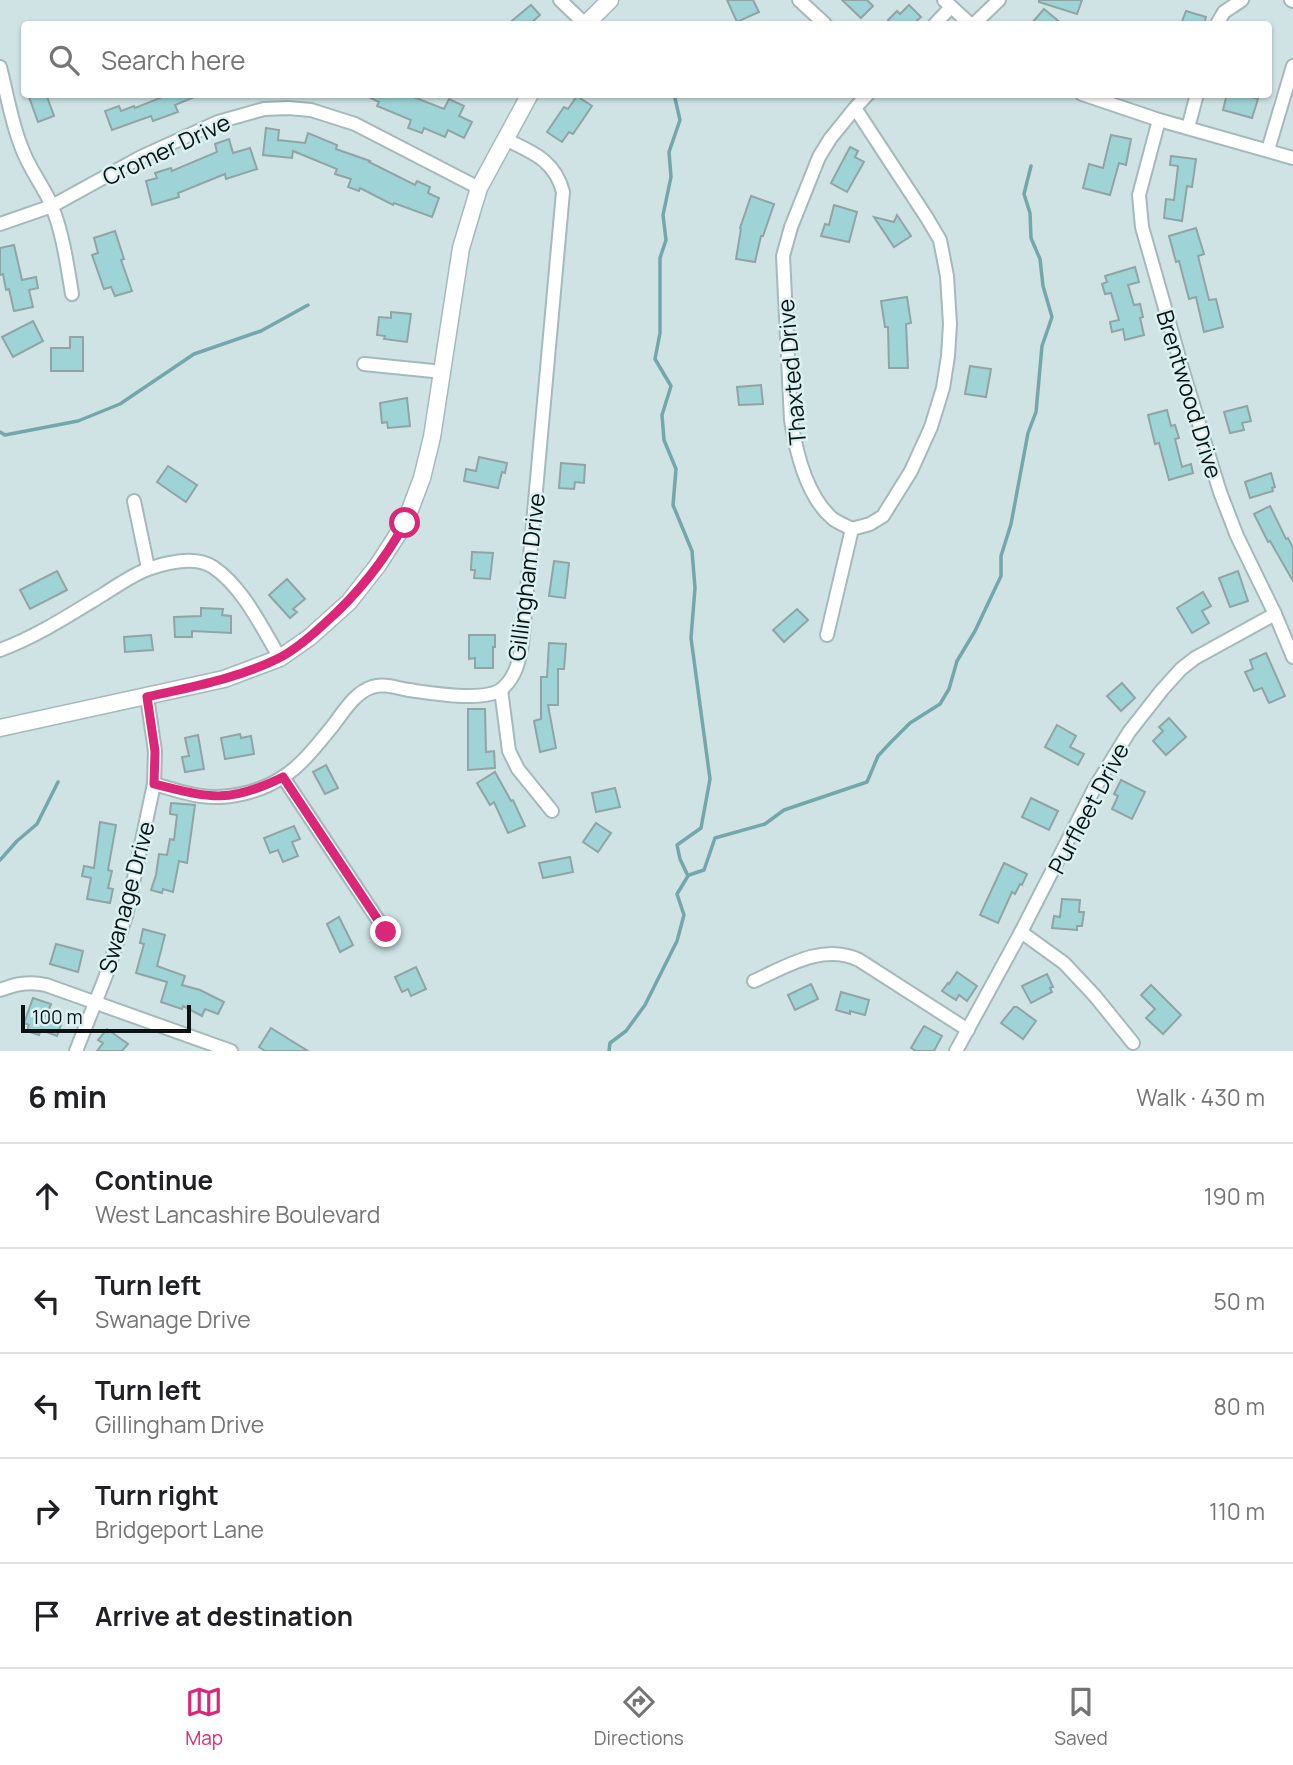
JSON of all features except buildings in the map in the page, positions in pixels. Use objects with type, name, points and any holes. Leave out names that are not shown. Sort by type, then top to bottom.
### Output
[{"type":"main road","points":[[588,21],[610,0]]},
{"type":"main road","points":[[0,728],[224,679],[279,658],[310,637],[349,602],[379,565],[399,534],[422,478],[432,437],[461,248],[479,188],[528,98]]},
{"type":"street","points":[[560,0],[582,21]]},
{"type":"street","points":[[799,0],[822,21]]},
{"type":"street","points":[[975,21],[999,0]]},
{"type":"street","points":[[1219,21],[1224,12],[1242,0]]},
{"type":"street","points":[[937,21],[947,4],[968,21]]},
{"type":"street","points":[[1268,150],[1293,66]]},
{"type":"street","points":[[0,67],[20,144],[51,206],[65,248],[72,294]]},
{"type":"street","name":"Thaxted Drive","points":[[852,529],[824,510],[810,487],[794,442],[783,256],[791,227],[819,157],[830,139],[864,98]]},
{"type":"street","points":[[1094,98],[1159,120],[1293,158]]},
{"type":"street","points":[[1188,128],[1196,98]]},
{"type":"street","points":[[827,635],[852,529],[870,524],[883,516],[911,471],[932,427],[943,388],[950,324],[947,276],[940,240],[855,108]]},
{"type":"street","name":"Cromer Drive","points":[[0,224],[51,206],[152,152],[218,122],[264,109],[312,110],[355,124],[479,188]]},
{"type":"street","name":"Brentwood Drive","points":[[1159,120],[1139,195],[1142,226],[1220,492],[1237,536],[1293,657]]},
{"type":"street","name":"Gillingham Drive","points":[[154,784],[201,796],[223,797],[245,793],[283,777],[311,752],[363,691],[384,684],[434,694],[479,695],[501,690],[516,672],[522,645],[563,192],[560,179],[539,156],[505,139]]},
{"type":"street","points":[[364,364],[443,372]]},
{"type":"street","points":[[134,501],[148,568]]},
{"type":"street","points":[[0,650],[26,639],[148,568],[187,561],[201,562],[212,567],[228,580],[252,609],[279,658]]},
{"type":"street","name":"Purfleet Drive","points":[[956,1051],[1063,853],[1094,789],[1129,732],[1181,669],[1210,648],[1275,614]]},
{"type":"street","points":[[501,690],[509,751],[518,769],[552,811]]},
{"type":"street","name":"Swanage Drive","points":[[76,1051],[105,978],[125,916],[154,784],[155,751],[147,697]]},
{"type":"street","points":[[283,777],[386,932]]},
{"type":"street","points":[[1021,932],[1064,963],[1096,996],[1133,1043]]},
{"type":"street","points":[[754,981],[810,957],[827,953],[847,954],[968,1030]]},
{"type":"street","points":[[0,990],[33,982],[230,1051]]},
{"type":"waterway","points":[[609,1051],[610,1043],[626,1031],[645,1005],[677,941],[684,915],[677,894],[688,876],[677,845],[701,828],[710,779],[691,638],[695,588],[692,551],[673,505],[676,469],[664,440],[662,415],[671,386],[655,359],[660,333],[660,258],[666,240],[663,215],[671,177],[669,152],[680,120],[675,98]]},
{"type":"waterway","points":[[689,875],[704,870],[715,838],[765,824],[784,810],[867,782],[878,756],[910,723],[940,704],[949,689],[957,661],[975,631],[1001,576],[1001,556],[1011,524],[1028,433],[1036,412],[1042,346],[1052,317],[1043,286],[1040,259],[1031,238],[1030,213],[1024,194],[1031,166]]},
{"type":"waterway","points":[[0,432],[5,435],[78,421],[120,404],[194,354],[261,331],[308,305]]},
{"type":"waterway","points":[[0,860],[37,824],[58,782]]},
{"type":"route","points":[[386,932],[283,777],[245,793],[223,797],[201,796],[154,784],[155,751],[147,697],[224,679],[279,658],[310,637],[349,602],[379,565],[405,523]]}]
